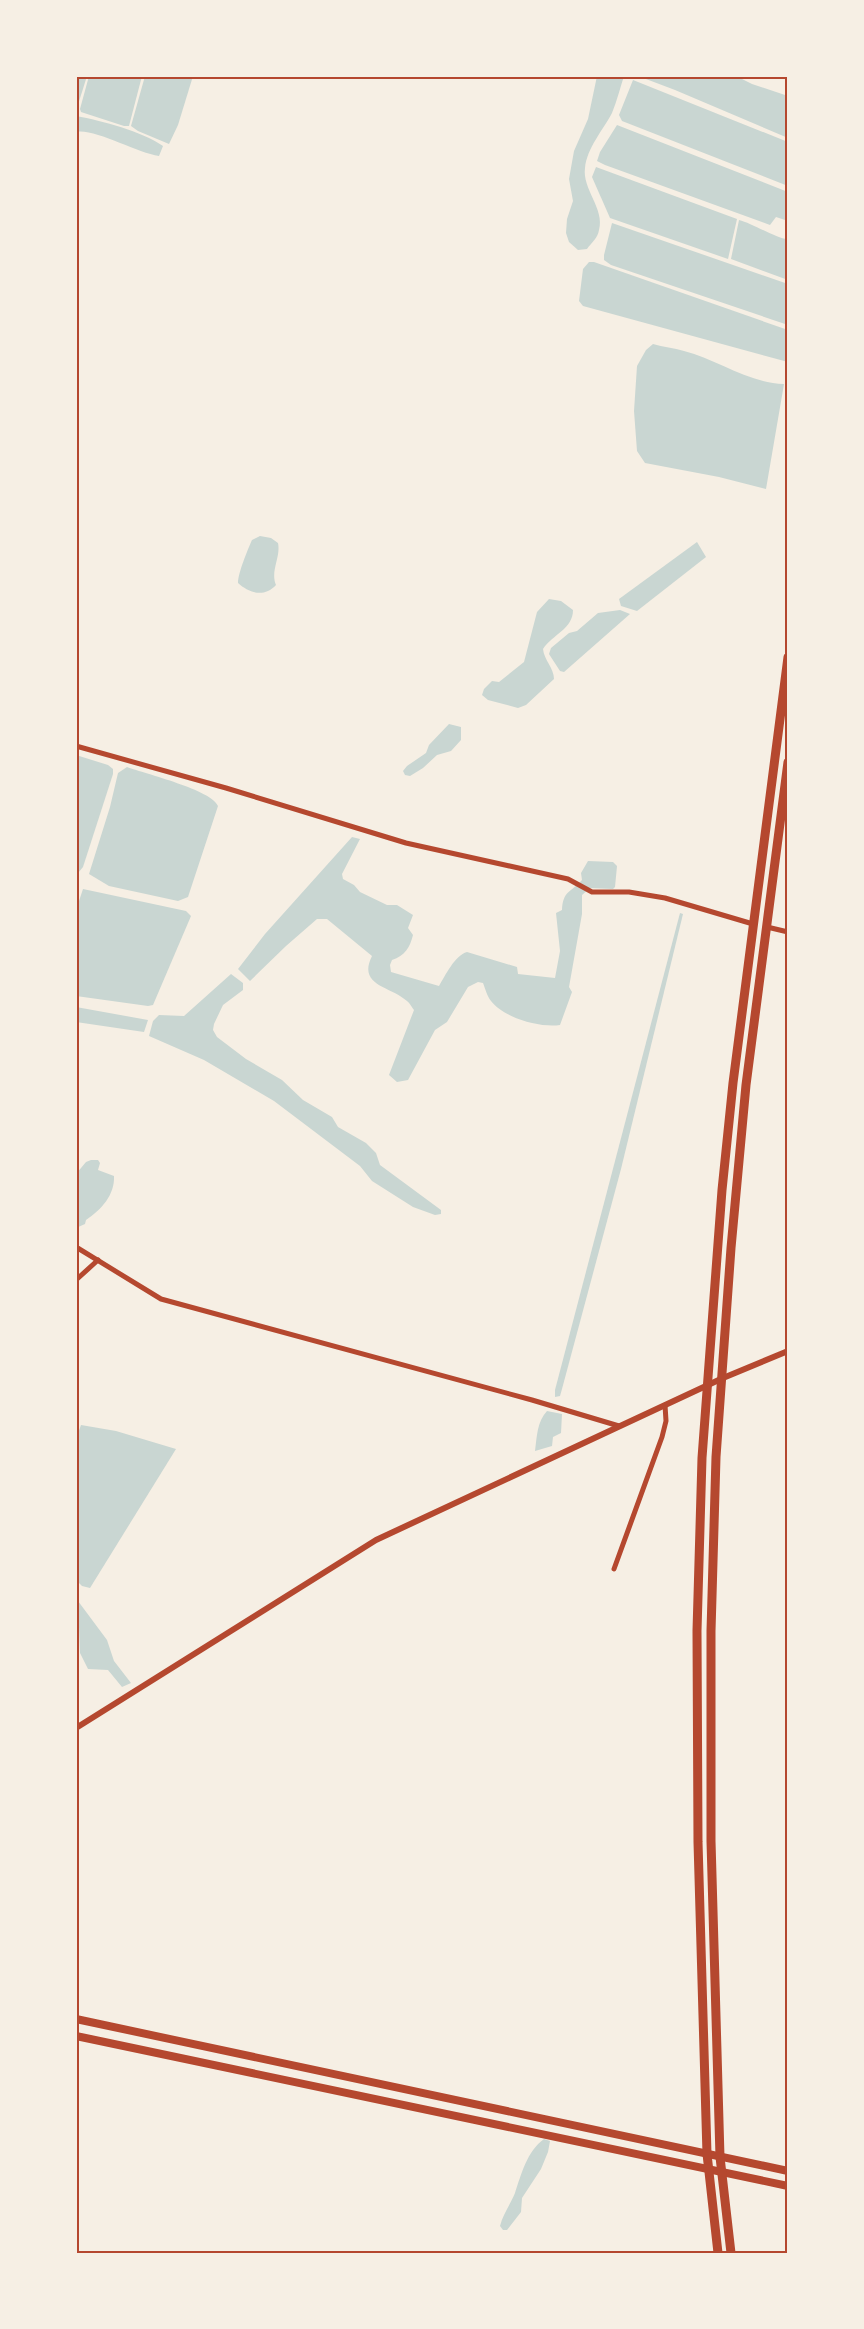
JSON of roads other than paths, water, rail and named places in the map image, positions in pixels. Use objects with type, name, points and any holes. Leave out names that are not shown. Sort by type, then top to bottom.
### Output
[{"type":"highway","points":[[718,2253],[707,2154],[697,1784],[702,1458],[724,1170],[753,924],[788,657]]},
{"type":"highway","points":[[731,2253],[720,2157],[711,1784],[711,1631],[716,1467],[731,1248],[746,1085],[788,762]]},
{"type":"highway","points":[[753,924],[766,927]]},
{"type":"highway","points":[[697,1784],[711,1784]]},
{"type":"main road","points":[[76,2019],[788,2172]]},
{"type":"main road","points":[[76,2036],[788,2186]]},
{"type":"street","points":[[76,746],[226,788],[406,843],[568,879],[592,892],[630,892],[665,898],[753,924]]},
{"type":"street","points":[[766,927],[788,932]]},
{"type":"street","points":[[76,1247],[161,1299],[523,1397],[619,1426]]},
{"type":"street","points":[[76,1280],[98,1260]]},
{"type":"street","points":[[76,1728],[376,1540],[723,1378],[788,1351]]},
{"type":"street","points":[[614,1569],[662,1437],[666,1421],[665,1405]]}]
